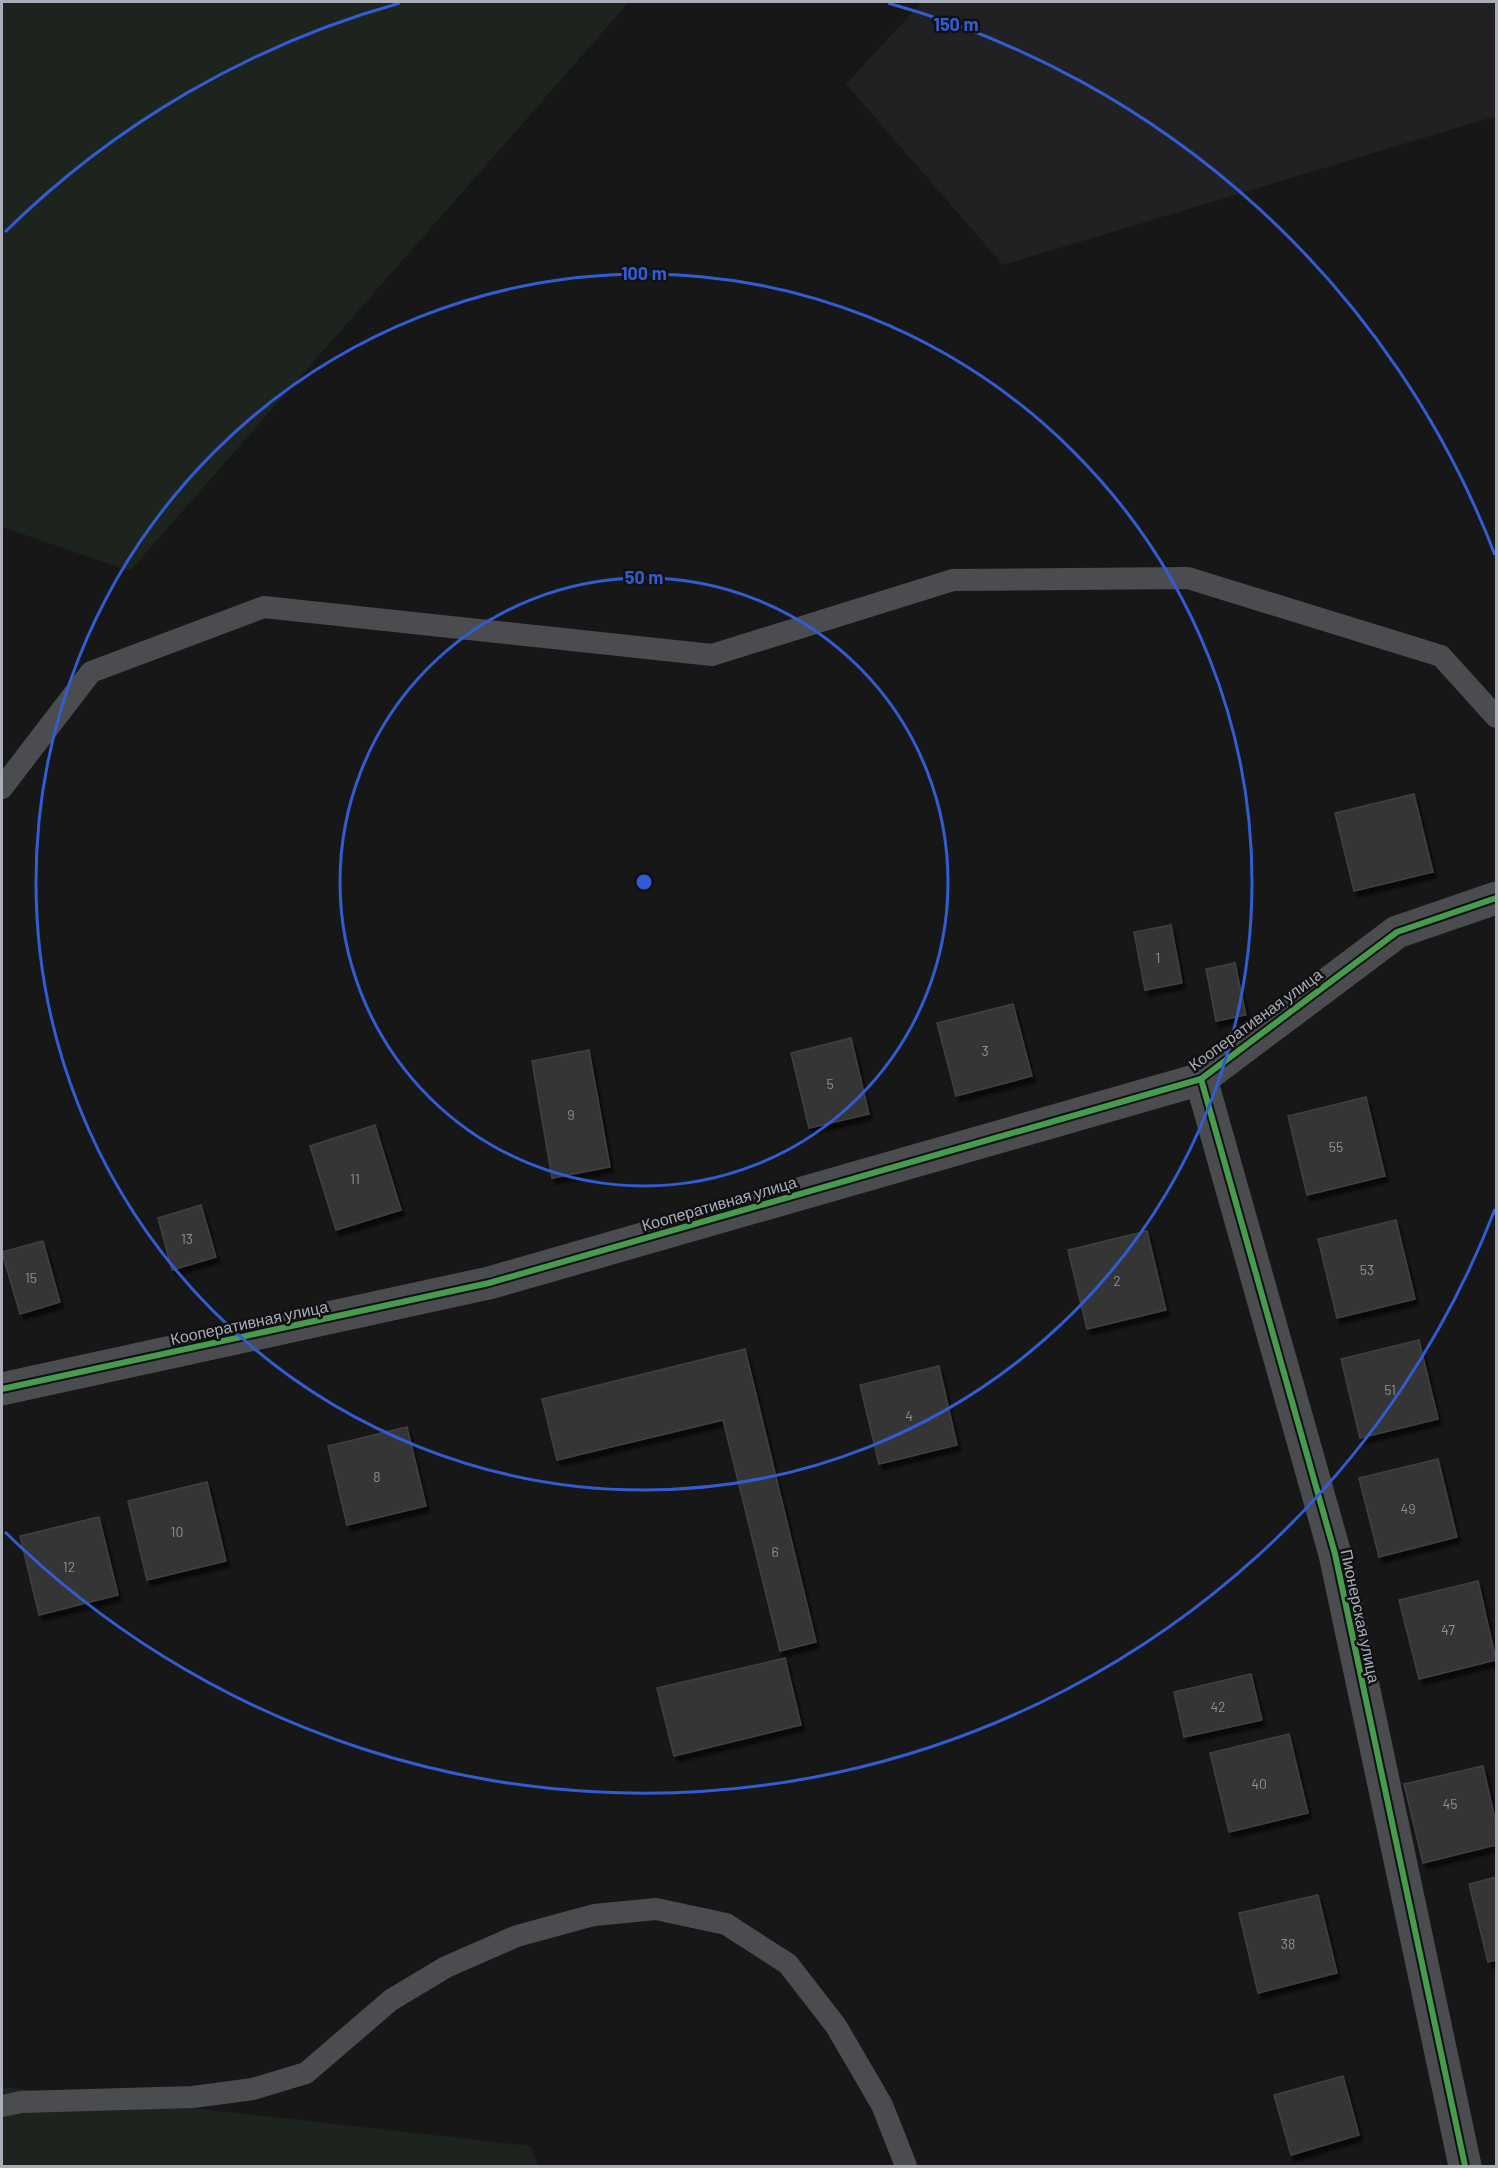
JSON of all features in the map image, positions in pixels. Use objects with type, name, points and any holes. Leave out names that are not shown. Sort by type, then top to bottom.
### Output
[{"type":"street","name":"Кооперативная улица","points":[[2,1389],[489,1283],[1201,1079],[1397,932],[1497,898]]},
{"type":"street","name":"Пионерская улица","points":[[1201,1079],[1335,1554],[1465,2166]]},
{"type":"lane","points":[[2,788],[91,672],[264,607],[456,630],[711,655],[953,580],[1188,578],[1442,656],[1497,717]]},
{"type":"lane","points":[[2,2106],[21,2102],[193,2097],[253,2090],[306,2073],[391,2000],[456,1963],[517,1936],[594,1915],[656,1909],[726,1924],[788,1964],[836,2026],[882,2105],[906,2166]]},
{"type":"shaded area","points":[[2,2],[629,2],[130,571],[2,527]]},
{"type":"shaded area","points":[[922,2],[1496,2],[1496,116],[1003,265],[846,84]]},
{"type":"shaded area","points":[[2,2087],[531,2146],[538,2166],[2,2166]]},
{"type":"building","points":[[1414,794],[1433,872],[1354,891],[1335,813]]},
{"type":"building","points":[[1171,925],[1182,983],[1145,990],[1134,932]]},
{"type":"building","points":[[1235,963],[1246,1015],[1216,1021],[1206,969]]},
{"type":"building","points":[[1013,1004],[1032,1076],[956,1096],[937,1023]]},
{"type":"building","points":[[851,1038],[869,1114],[809,1128],[791,1053]]},
{"type":"building","points":[[589,1050],[610,1167],[552,1178],[532,1061]]},
{"type":"building","points":[[1366,1097],[1385,1176],[1307,1195],[1288,1116]]},
{"type":"building","points":[[375,1125],[401,1210],[336,1230],[310,1146]]},
{"type":"building","points":[[201,1205],[216,1257],[172,1270],[158,1218]]},
{"type":"building","points":[[1396,1220],[1415,1299],[1337,1318],[1318,1239]]},
{"type":"building","points":[[1147,1231],[1166,1310],[1087,1329],[1068,1250]]},
{"type":"building","points":[[43,1241],[60,1302],[20,1314],[2,1252]]},
{"type":"building","points":[[1419,1340],[1438,1419],[1360,1438],[1341,1359]]},
{"type":"building","points":[[745,1349],[816,1642],[780,1651],[723,1420],[557,1460],[542,1399]]},
{"type":"building","points":[[939,1366],[957,1445],[879,1464],[860,1385]]},
{"type":"building","points":[[407,1427],[426,1506],[347,1525],[328,1446]]},
{"type":"building","points":[[1438,1459],[1457,1537],[1379,1557],[1359,1478]]},
{"type":"building","points":[[207,1482],[226,1561],[147,1580],[128,1501]]},
{"type":"building","points":[[99,1517],[118,1595],[39,1615],[20,1536]]},
{"type":"building","points":[[1478,1581],[1496,1660],[1419,1679],[1399,1600]]},
{"type":"building","points":[[785,1658],[801,1725],[674,1756],[657,1688]]},
{"type":"building","points":[[1251,1674],[1262,1720],[1184,1737],[1174,1692]]},
{"type":"building","points":[[1289,1734],[1308,1813],[1229,1832],[1210,1753]]},
{"type":"building","points":[[1483,1766],[1496,1823],[1496,1845],[1423,1863],[1404,1784]]},
{"type":"building","points":[[1496,1877],[1496,1960],[1488,1962],[1469,1884]]},
{"type":"building","points":[[1318,1895],[1337,1973],[1258,1993],[1239,1913]]},
{"type":"building","points":[[1343,2076],[1359,2135],[1291,2155],[1274,2095]]},
{"type":"cycle path","points":[[2,1389],[489,1283],[1201,1079],[1397,932],[1496,898]]},
{"type":"cycle path","points":[[1201,1079],[1335,1554],[1465,2166]]}]
